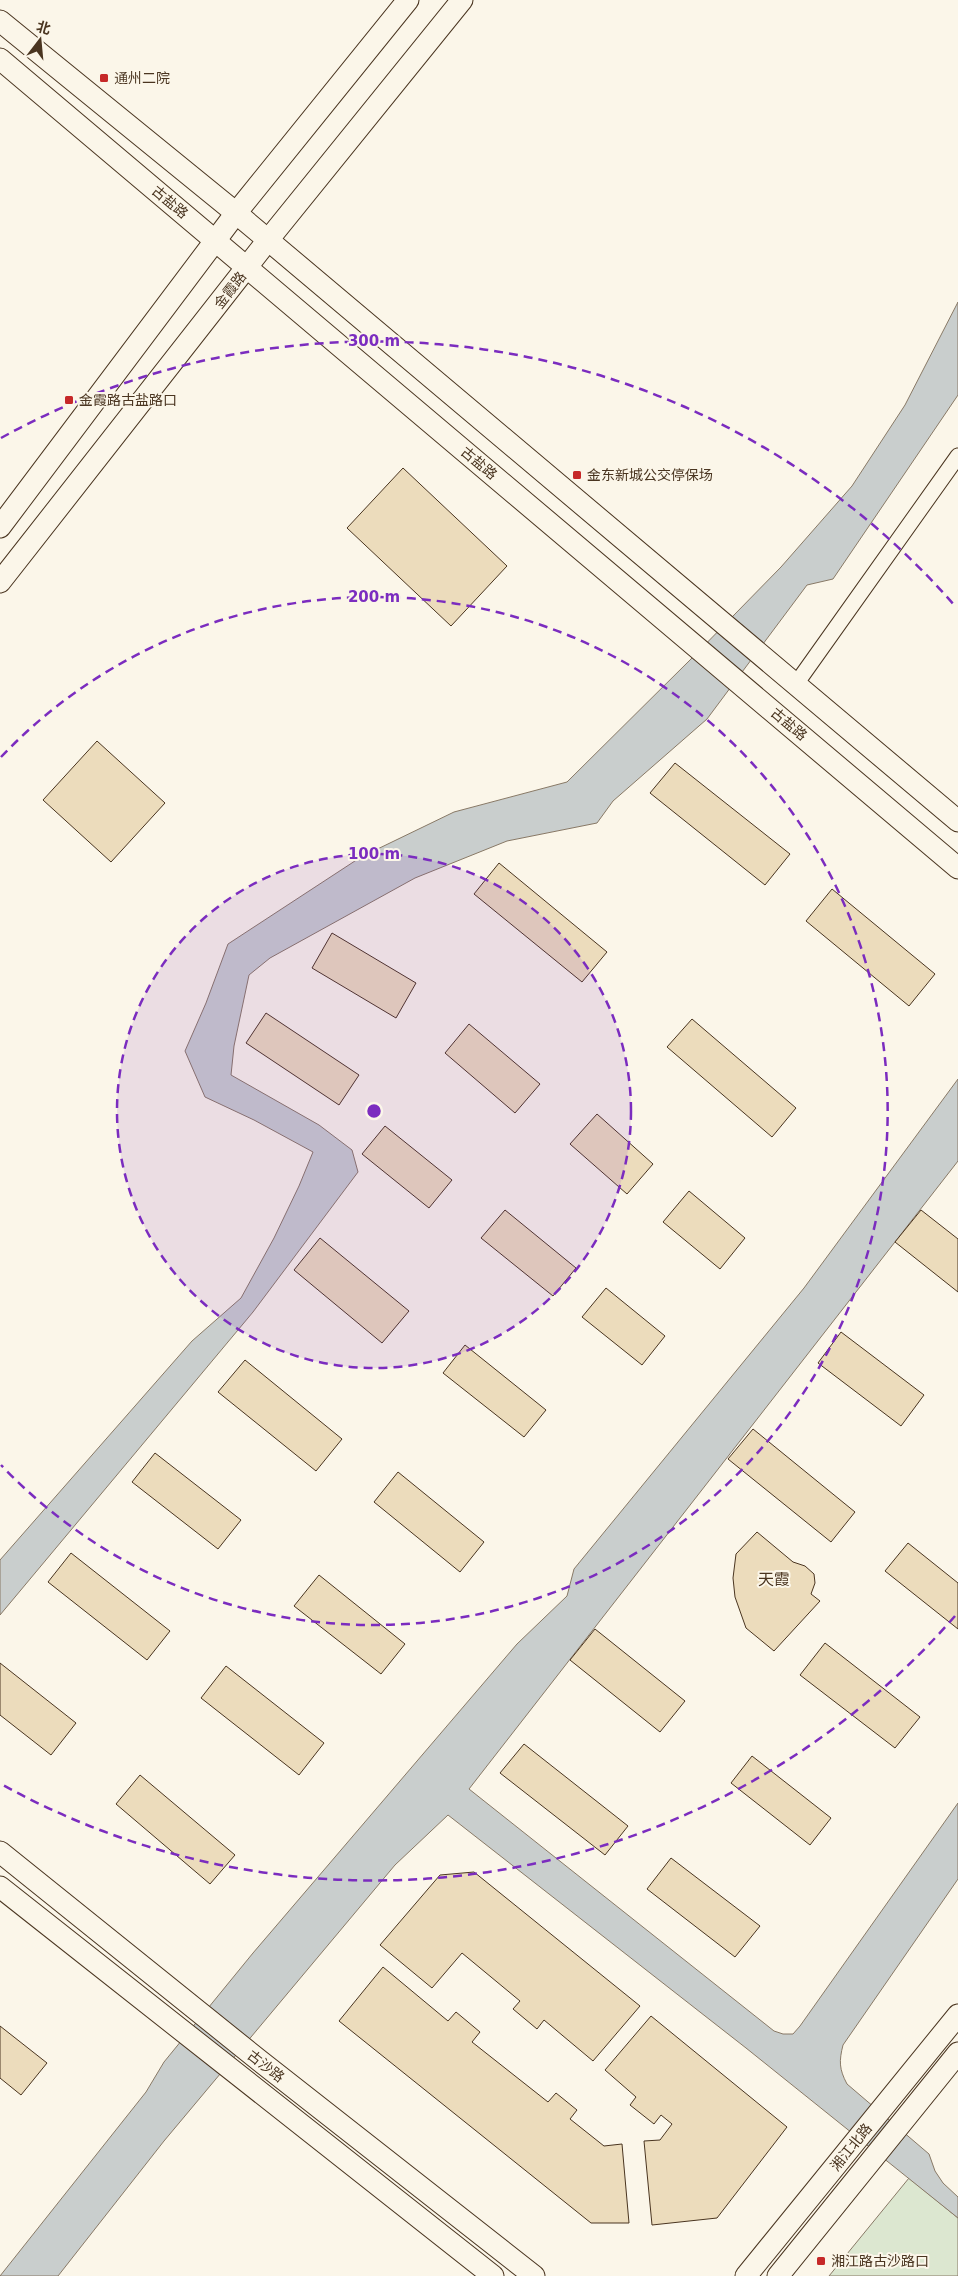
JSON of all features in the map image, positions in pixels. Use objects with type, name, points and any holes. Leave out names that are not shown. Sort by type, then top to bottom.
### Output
[{"type":"street","points":[[0,527],[236,213],[408,0]]},
{"type":"street","name":"金霞路","points":[[0,582],[268,240],[462,0]]},
{"type":"street","points":[[0,21],[236,213],[958,821]]},
{"type":"street","name":"古盐路","points":[[0,59],[958,868]]},
{"type":"street","points":[[796,684],[958,456]]},
{"type":"street","name":"古沙路","points":[[0,1852],[260,2061],[534,2276]]},
{"type":"street","name":"古沙路","points":[[0,1888],[493,2276]]},
{"type":"street","name":"湘江北路","points":[[746,2276],[957,2016]]},
{"type":"street","name":"湘江北路","points":[[778,2276],[958,2053]]},
{"type":"green space","points":[[909,2178],[958,2218],[958,2276],[829,2276]]},
{"type":"shaded area","points":[[958,302],[958,395],[833,579],[807,585],[707,719],[613,801],[597,823],[507,841],[415,878],[270,958],[249,975],[234,1046],[231,1075],[319,1125],[352,1150],[358,1172],[253,1312],[0,1615],[0,1560],[192,1341],[241,1298],[274,1238],[313,1152],[254,1120],[205,1097],[185,1051],[206,1003],[228,944],[361,857],[454,812],[567,782],[781,567],[852,486],[905,405]]},
{"type":"shaded area","points":[[958,1079],[958,1161],[469,1789],[774,2031],[783,2034],[793,2034],[800,2026],[958,1803],[958,1879],[843,2045],[840,2060],[842,2074],[847,2084],[929,2154],[935,2171],[943,2183],[958,2197],[958,2218],[746,2048],[448,1815],[395,1865],[164,2141],[58,2276],[0,2276],[146,2092],[164,2062],[253,1953],[517,1644],[567,1596],[574,1569],[804,1288]]},
{"type":"building","points":[[403,468],[507,566],[451,626],[347,528]]},
{"type":"building","points":[[97,741],[165,803],[111,862],[43,800]]},
{"type":"building","points":[[675,763],[790,854],[765,885],[650,793]]},
{"type":"building","points":[[499,863],[607,952],[582,982],[474,894]]},
{"type":"building","points":[[832,889],[935,974],[909,1006],[806,921]]},
{"type":"building","points":[[332,933],[416,983],[396,1018],[312,968]]},
{"type":"building","points":[[266,1013],[359,1075],[339,1105],[246,1043]]},
{"type":"building","points":[[692,1019],[796,1108],[772,1137],[667,1047]]},
{"type":"building","points":[[469,1024],[540,1084],[515,1113],[445,1053]]},
{"type":"building","points":[[597,1114],[653,1164],[627,1194],[570,1144]]},
{"type":"building","points":[[385,1126],[452,1180],[429,1208],[362,1154]]},
{"type":"building","points":[[689,1191],[745,1238],[720,1269],[663,1222]]},
{"type":"building","points":[[505,1210],[576,1268],[553,1296],[481,1238]]},
{"type":"building","points":[[921,1210],[958,1239],[958,1292],[895,1242]]},
{"type":"building","points":[[320,1238],[409,1311],[382,1343],[294,1270]]},
{"type":"building","points":[[606,1288],[665,1336],[642,1365],[582,1317]]},
{"type":"building","points":[[841,1332],[924,1395],[901,1426],[818,1363]]},
{"type":"building","points":[[465,1345],[546,1410],[524,1437],[443,1373]]},
{"type":"building","points":[[245,1360],[342,1439],[316,1471],[218,1392]]},
{"type":"building","points":[[753,1429],[855,1512],[831,1542],[728,1459]]},
{"type":"building","points":[[155,1453],[241,1520],[218,1549],[132,1482]]},
{"type":"building","points":[[398,1472],[484,1542],[460,1572],[374,1502]]},
{"type":"building","points":[[757,1532],[793,1562],[805,1566],[814,1574],[815,1583],[811,1594],[820,1601],[774,1651],[746,1628],[735,1597],[733,1578],[736,1554]]},
{"type":"building","points":[[908,1543],[958,1583],[958,1629],[885,1571]]},
{"type":"building","points":[[71,1553],[170,1631],[147,1660],[48,1582]]},
{"type":"building","points":[[319,1575],[405,1644],[381,1674],[294,1606]]},
{"type":"building","points":[[595,1629],[685,1701],[660,1732],[570,1660]]},
{"type":"building","points":[[825,1643],[920,1717],[895,1748],[800,1675]]},
{"type":"building","points":[[0,1663],[76,1723],[51,1755],[0,1715]]},
{"type":"building","points":[[226,1666],[324,1743],[299,1775],[201,1698]]},
{"type":"building","points":[[524,1744],[628,1826],[605,1855],[500,1773]]},
{"type":"building","points":[[752,1756],[831,1818],[810,1845],[731,1783]]},
{"type":"building","points":[[140,1775],[235,1855],[210,1884],[116,1804]]},
{"type":"building","points":[[671,1858],[760,1926],[735,1957],[647,1889]]},
{"type":"building","points":[[474,1872],[640,2006],[593,2061],[544,2020],[537,2029],[513,2009],[520,2001],[462,1953],[432,1988],[380,1945],[440,1875]]},
{"type":"building","points":[[383,1967],[448,2021],[456,2012],[480,2032],[472,2042],[548,2102],[556,2093],[577,2110],[570,2119],[604,2146],[622,2144],[629,2223],[591,2223],[339,2021]]},
{"type":"building","points":[[651,2016],[787,2127],[717,2218],[652,2225],[644,2141],[660,2140],[672,2124],[661,2115],[654,2124],[630,2105],[636,2097],[605,2070]]},
{"type":"building","points":[[0,2026],[47,2063],[21,2095],[0,2078]]},
{"type":"place","name":"通州二院","points":[[104,78]]},
{"type":"place","name":"金霞路古盐路口","points":[[69,400]]},
{"type":"place","name":"金东新城公交停保场","points":[[577,475]]},
{"type":"place","name":"湘江路古沙路口","points":[[821,2261]]},
{"type":"district","name":"天霞","points":[[774,1579]]}]
